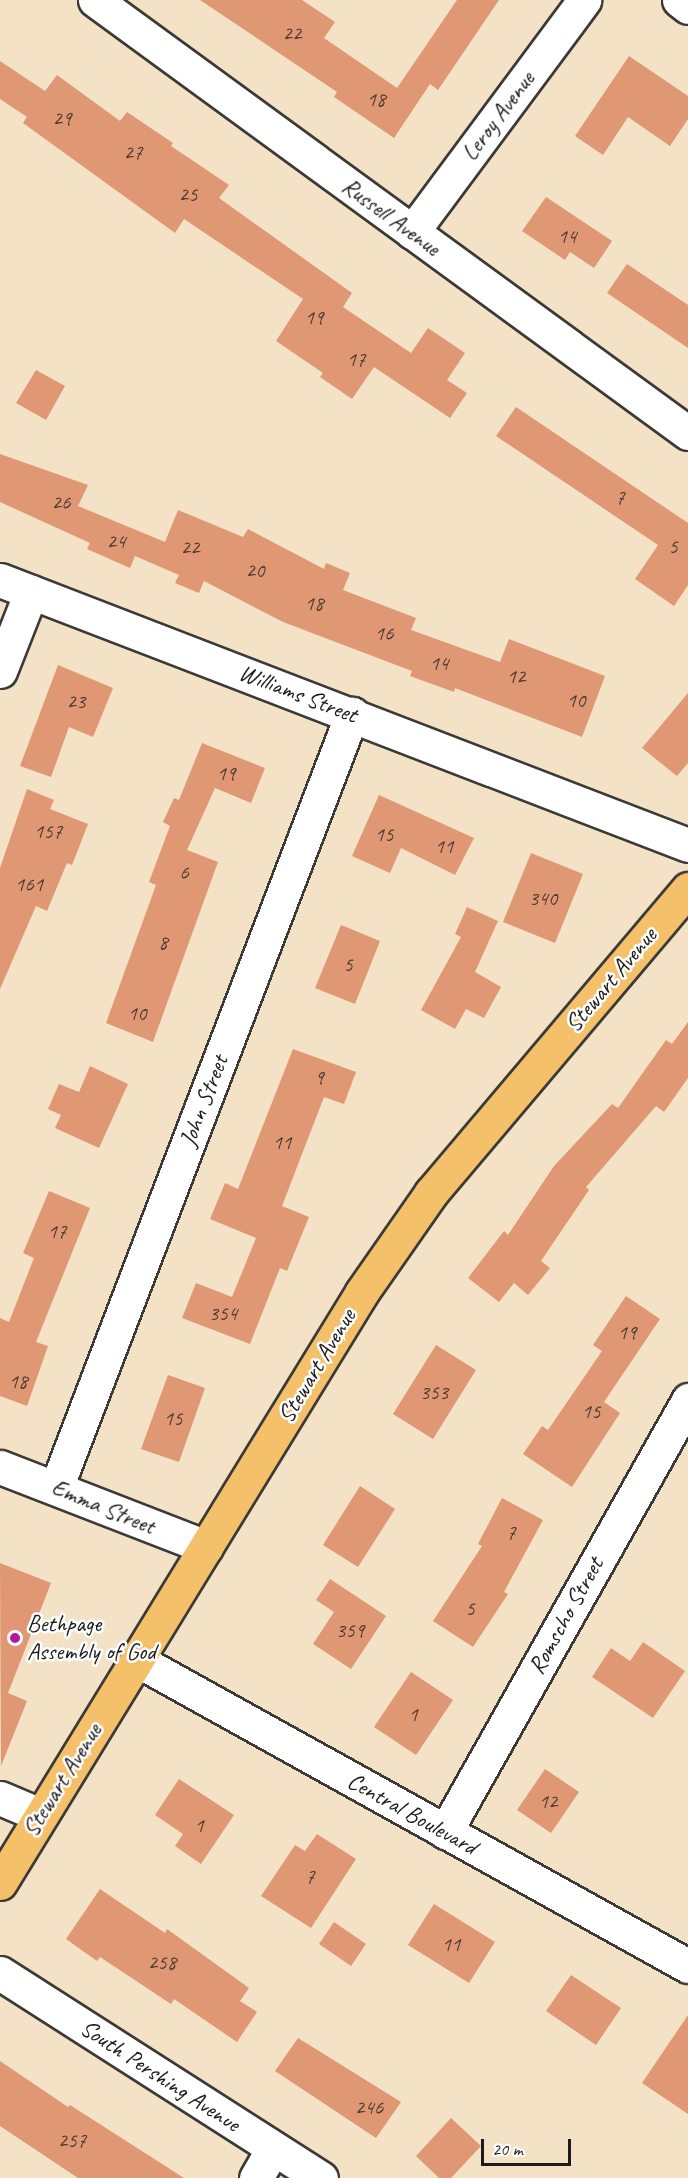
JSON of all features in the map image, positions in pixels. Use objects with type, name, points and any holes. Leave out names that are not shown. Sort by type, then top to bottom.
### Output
[{"type":"main road","name":"Stewart Avenue","points":[[0,1883],[362,1292],[431,1193],[688,889]]},
{"type":"street","name":"Russell Avenue","points":[[95,0],[688,433]]},
{"type":"street","name":"Leroy Avenue","points":[[412,232],[584,0]]},
{"type":"street","points":[[678,0],[688,7]]},
{"type":"street","name":"Williams Street","points":[[0,580],[688,845]]},
{"type":"street","points":[[0,671],[31,592]]},
{"type":"street","name":"John Street","points":[[56,1488],[352,714]]},
{"type":"street","name":"Romscho Street","points":[[445,1832],[688,1400]]},
{"type":"street","name":"Emma Street","points":[[0,1467],[206,1548]]},
{"type":"street","name":"Central Boulevard","points":[[137,1660],[688,1966]]},
{"type":"street","points":[[0,1798],[40,1815]]},
{"type":"street","name":"South Pershing Avenue","points":[[0,1973],[321,2178]]},
{"type":"street","points":[[256,2178],[273,2148]]},
{"type":"building","points":[[200,0],[302,0],[335,22],[324,38],[397,88],[457,0],[499,0],[438,90],[430,84],[394,138],[334,97],[337,92]]},
{"type":"building","points":[[629,56],[688,96],[688,119],[670,146],[628,117],[603,155],[575,136]]},
{"type":"building","points":[[0,61],[45,91],[57,75],[120,121],[127,112],[173,143],[171,146],[229,185],[219,198],[352,293],[343,307],[411,353],[428,328],[465,353],[447,380],[467,393],[450,418],[374,367],[352,399],[320,377],[323,373],[276,341],[303,299],[184,219],[175,233],[23,123],[27,117],[0,99]]},
{"type":"building","points":[[546,197],[612,241],[594,268],[570,252],[565,260],[522,231]]},
{"type":"building","points":[[627,264],[688,305],[688,348],[607,293]]},
{"type":"building","points":[[36,370],[65,386],[46,420],[16,403]]},
{"type":"building","points":[[516,407],[688,523],[688,585],[674,606],[635,579],[658,545],[496,436]]},
{"type":"building","points":[[0,454],[88,485],[78,506],[165,542],[178,510],[243,537],[248,529],[324,569],[326,563],[350,573],[343,590],[416,618],[411,630],[500,662],[509,639],[605,676],[582,737],[455,688],[454,692],[410,676],[412,671],[283,622],[204,581],[199,593],[175,583],[179,575],[135,556],[130,568],[87,549],[90,543],[0,502]]},
{"type":"building","points":[[58,665],[113,688],[93,737],[69,727],[51,777],[20,766]]},
{"type":"building","points":[[688,693],[688,763],[677,776],[642,748]]},
{"type":"building","points":[[202,743],[265,768],[251,803],[215,788],[187,850],[218,862],[153,1042],[106,1023],[156,885],[149,882],[170,826],[163,822],[174,798],[179,800]]},
{"type":"building","points":[[27,789],[54,800],[50,809],[88,824],[72,865],[67,863],[47,911],[36,906],[0,989],[0,868]]},
{"type":"building","points":[[379,795],[474,838],[455,875],[401,848],[390,873],[352,856]]},
{"type":"building","points":[[531,853],[583,874],[555,943],[503,922]]},
{"type":"building","points":[[467,907],[498,921],[475,972],[501,987],[484,1018],[466,1009],[455,1029],[421,1010],[461,937],[455,934]]},
{"type":"building","points":[[341,925],[380,941],[355,1004],[315,988]]},
{"type":"building","points":[[688,1022],[688,1078],[664,1112],[656,1106],[586,1187],[589,1190],[541,1261],[550,1268],[528,1295],[514,1283],[499,1302],[468,1278],[504,1231],[508,1235],[554,1166],[612,1104],[618,1108],[666,1040],[672,1044]]},
{"type":"building","points":[[293,1049],[356,1072],[344,1104],[324,1097],[282,1206],[309,1217],[287,1271],[280,1268],[250,1344],[182,1318],[196,1283],[232,1297],[256,1238],[210,1219],[225,1183],[238,1189]]},
{"type":"building","points":[[90,1066],[128,1084],[99,1148],[55,1128],[61,1115],[48,1109],[59,1084],[79,1092]]},
{"type":"building","points":[[49,1191],[90,1208],[36,1342],[48,1346],[27,1406],[0,1396],[0,1318],[9,1322],[34,1258],[23,1253]]},
{"type":"building","points":[[626,1296],[660,1319],[604,1402],[620,1413],[572,1487],[523,1454],[542,1426],[548,1430],[602,1351],[593,1345]]},
{"type":"building","points":[[436,1345],[476,1370],[433,1439],[393,1414]]},
{"type":"building","points":[[168,1375],[205,1388],[179,1462],[141,1449]]},
{"type":"building","points":[[360,1486],[395,1509],[358,1567],[323,1545]]},
{"type":"building","points":[[502,1498],[543,1520],[504,1592],[508,1594],[473,1647],[433,1621],[482,1546],[478,1544]]},
{"type":"building","name":"Bethpage Assembly of God","points":[[0,1563],[51,1583],[8,1693],[27,1701],[1,1766]]},
{"type":"building","points":[[330,1579],[386,1616],[351,1669],[313,1644],[334,1612],[316,1600]]},
{"type":"building","points":[[643,1642],[685,1671],[653,1718],[592,1677],[611,1648],[630,1661]]},
{"type":"building","points":[[411,1672],[453,1700],[416,1755],[374,1727]]},
{"type":"building","points":[[545,1769],[579,1792],[551,1833],[517,1810]]},
{"type":"building","points":[[179,1779],[234,1815],[201,1864],[175,1846],[183,1834],[155,1815]]},
{"type":"building","points":[[317,1834],[356,1859],[311,1928],[261,1896],[295,1845],[305,1851]]},
{"type":"building","points":[[100,1889],[165,1933],[167,1929],[249,1988],[240,2001],[257,2012],[237,2042],[174,1999],[171,2004],[100,1957],[97,1961],[66,1939]]},
{"type":"building","points":[[434,1904],[495,1942],[469,1983],[408,1945]]},
{"type":"building","points":[[334,1922],[366,1944],[351,1966],[319,1944]]},
{"type":"building","points":[[571,1975],[621,2008],[596,2045],[546,2011]]},
{"type":"building","points":[[688,2015],[688,2114],[642,2083]]},
{"type":"building","points":[[298,2038],[401,2102],[376,2138],[275,2071]]},
{"type":"building","points":[[0,2061],[68,2107],[70,2105],[184,2178],[78,2178],[0,2126]]},
{"type":"building","points":[[451,2118],[481,2146],[451,2178],[439,2178],[416,2156]]},
{"type":"place","name":"Bethpage Assembly of God","points":[[15,1638]]}]
